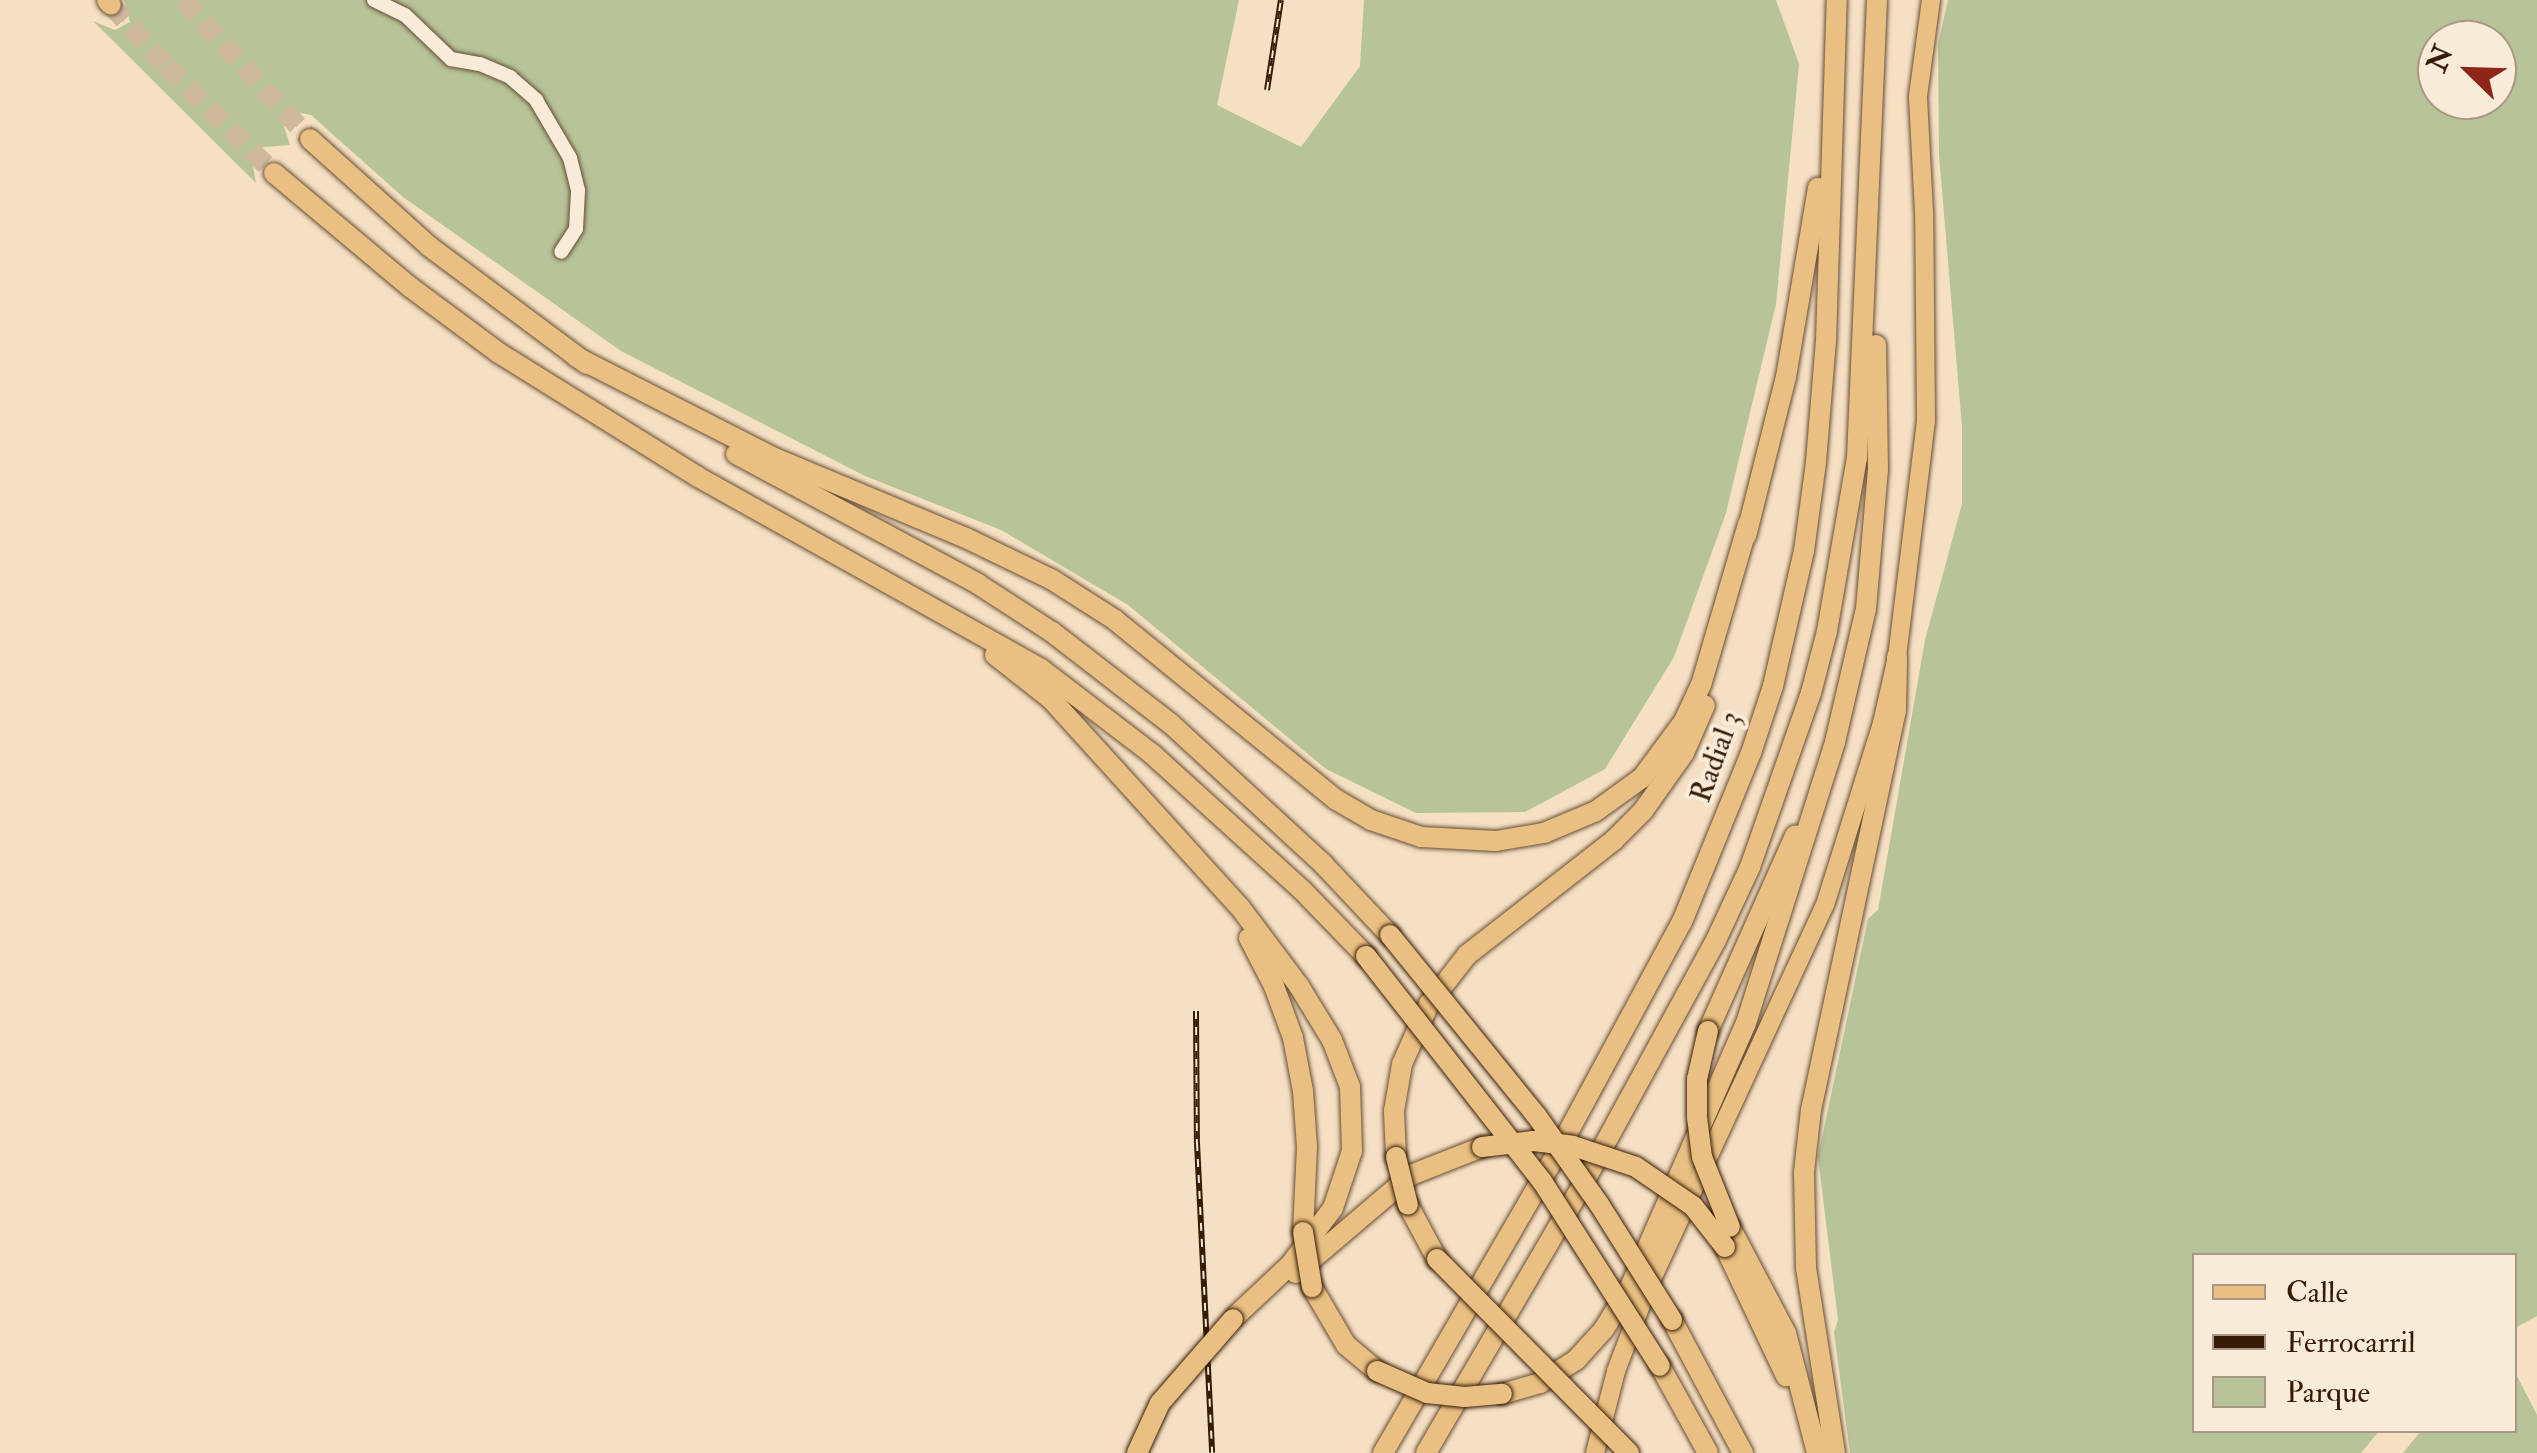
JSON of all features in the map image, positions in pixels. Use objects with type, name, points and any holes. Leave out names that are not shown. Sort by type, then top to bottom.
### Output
[{"type":"highway","points":[[1629,1453],[1438,1259],[1408,1205],[1396,1158],[1394,1111],[1402,1064],[1439,990],[1491,933],[1614,840],[1644,811],[1684,752],[1720,658],[1804,284],[1817,204],[1834,0]]},
{"type":"highway","name":"Radial 3","points":[[1383,1453],[1552,1162],[1682,922],[1752,752],[1773,686],[1804,551],[1816,462],[1826,341],[1834,0]]},
{"type":"highway","points":[[1426,1453],[1577,1195],[1716,940],[1750,868],[1788,765],[1827,630],[1857,458],[1877,0]]},
{"type":"highway","points":[[310,139],[430,247],[576,357],[728,449],[978,584],[1052,632],[1185,736],[1323,864],[1390,936],[1536,1115],[1599,1204],[1672,1320],[1743,1453]]},
{"type":"highway","points":[[1209,878],[1259,953],[1293,1038],[1307,1147],[1303,1232],[1312,1287],[1346,1345],[1377,1371],[1427,1392],[1465,1397],[1502,1394],[1540,1383],[1576,1360],[1604,1330],[1631,1285],[1746,1024],[1788,900],[1852,674],[1872,572],[1878,470],[1873,145]]},
{"type":"highway","points":[[274,173],[410,287],[499,353],[698,477],[1041,669],[1152,754],[1302,890],[1366,956],[1531,1166],[1582,1238],[1708,1453]]},
{"type":"highway","points":[[576,357],[770,456],[966,538],[1051,579],[1115,620],[1335,799],[1370,820],[1421,837],[1496,842],[1544,833],[1596,812],[1642,778],[1684,721],[1701,685],[1748,524]]},
{"type":"highway","points":[[1816,1453],[1728,1237],[1702,1157],[1697,1078],[1708,1031],[1793,842],[1828,740],[1862,608],[1878,470]]},
{"type":"highway","points":[[939,609],[1051,699],[1209,878],[1240,906],[1308,1000],[1332,1040],[1350,1087],[1353,1120],[1346,1178],[1327,1218],[1290,1265],[1235,1317],[1160,1402],[1137,1453]]},
{"type":"highway","points":[[1835,1453],[1806,1268],[1804,1172],[1811,1110],[1896,712],[1897,657]]},
{"type":"highway","points":[[1235,1317],[1320,1255],[1411,1175],[1482,1147],[1534,1141],[1574,1146],[1626,1163],[1661,1180],[1728,1237]]},
{"type":"main road","points":[[1594,1453],[1616,1371],[1646,1292],[1825,905],[1866,786],[1897,657],[1926,422],[1925,248],[1918,96],[1931,0]]},
{"type":"street","points":[[374,0],[406,15],[451,59],[480,64],[510,77],[536,100],[570,158],[578,191],[576,229],[561,252]]},
{"type":"green space","points":[[124,0],[1239,0],[1217,105],[1301,147],[1360,66],[1364,0],[1776,0],[1799,64],[1776,304],[1726,513],[1674,657],[1605,769],[1525,812],[1416,813],[1326,769],[1128,605],[1001,530],[865,476],[621,351],[403,197],[311,115],[289,111],[282,120],[290,145],[263,147],[252,159],[256,183],[93,21],[115,30],[130,22]]},
{"type":"green space","points":[[1948,0],[2537,0],[2537,1316],[2517,1327],[2517,1253],[2192,1253],[2192,1433],[2377,1433],[2361,1453],[1850,1453],[1818,1157],[1868,919],[1878,910],[1925,640],[1962,504],[1962,427],[1939,155],[1938,44]]},
{"type":"green space","points":[[2517,1376],[2537,1415],[2537,1453],[2403,1453],[2419,1433],[2517,1433]]},
{"type":"tunnel","points":[[183,0],[310,139]]},
{"type":"tunnel","points":[[111,5],[166,66],[274,173]]},
{"type":"railway","points":[[1267,90],[1281,0]]},
{"type":"railway","points":[[1196,1011],[1197,1143],[1212,1453]]}]
